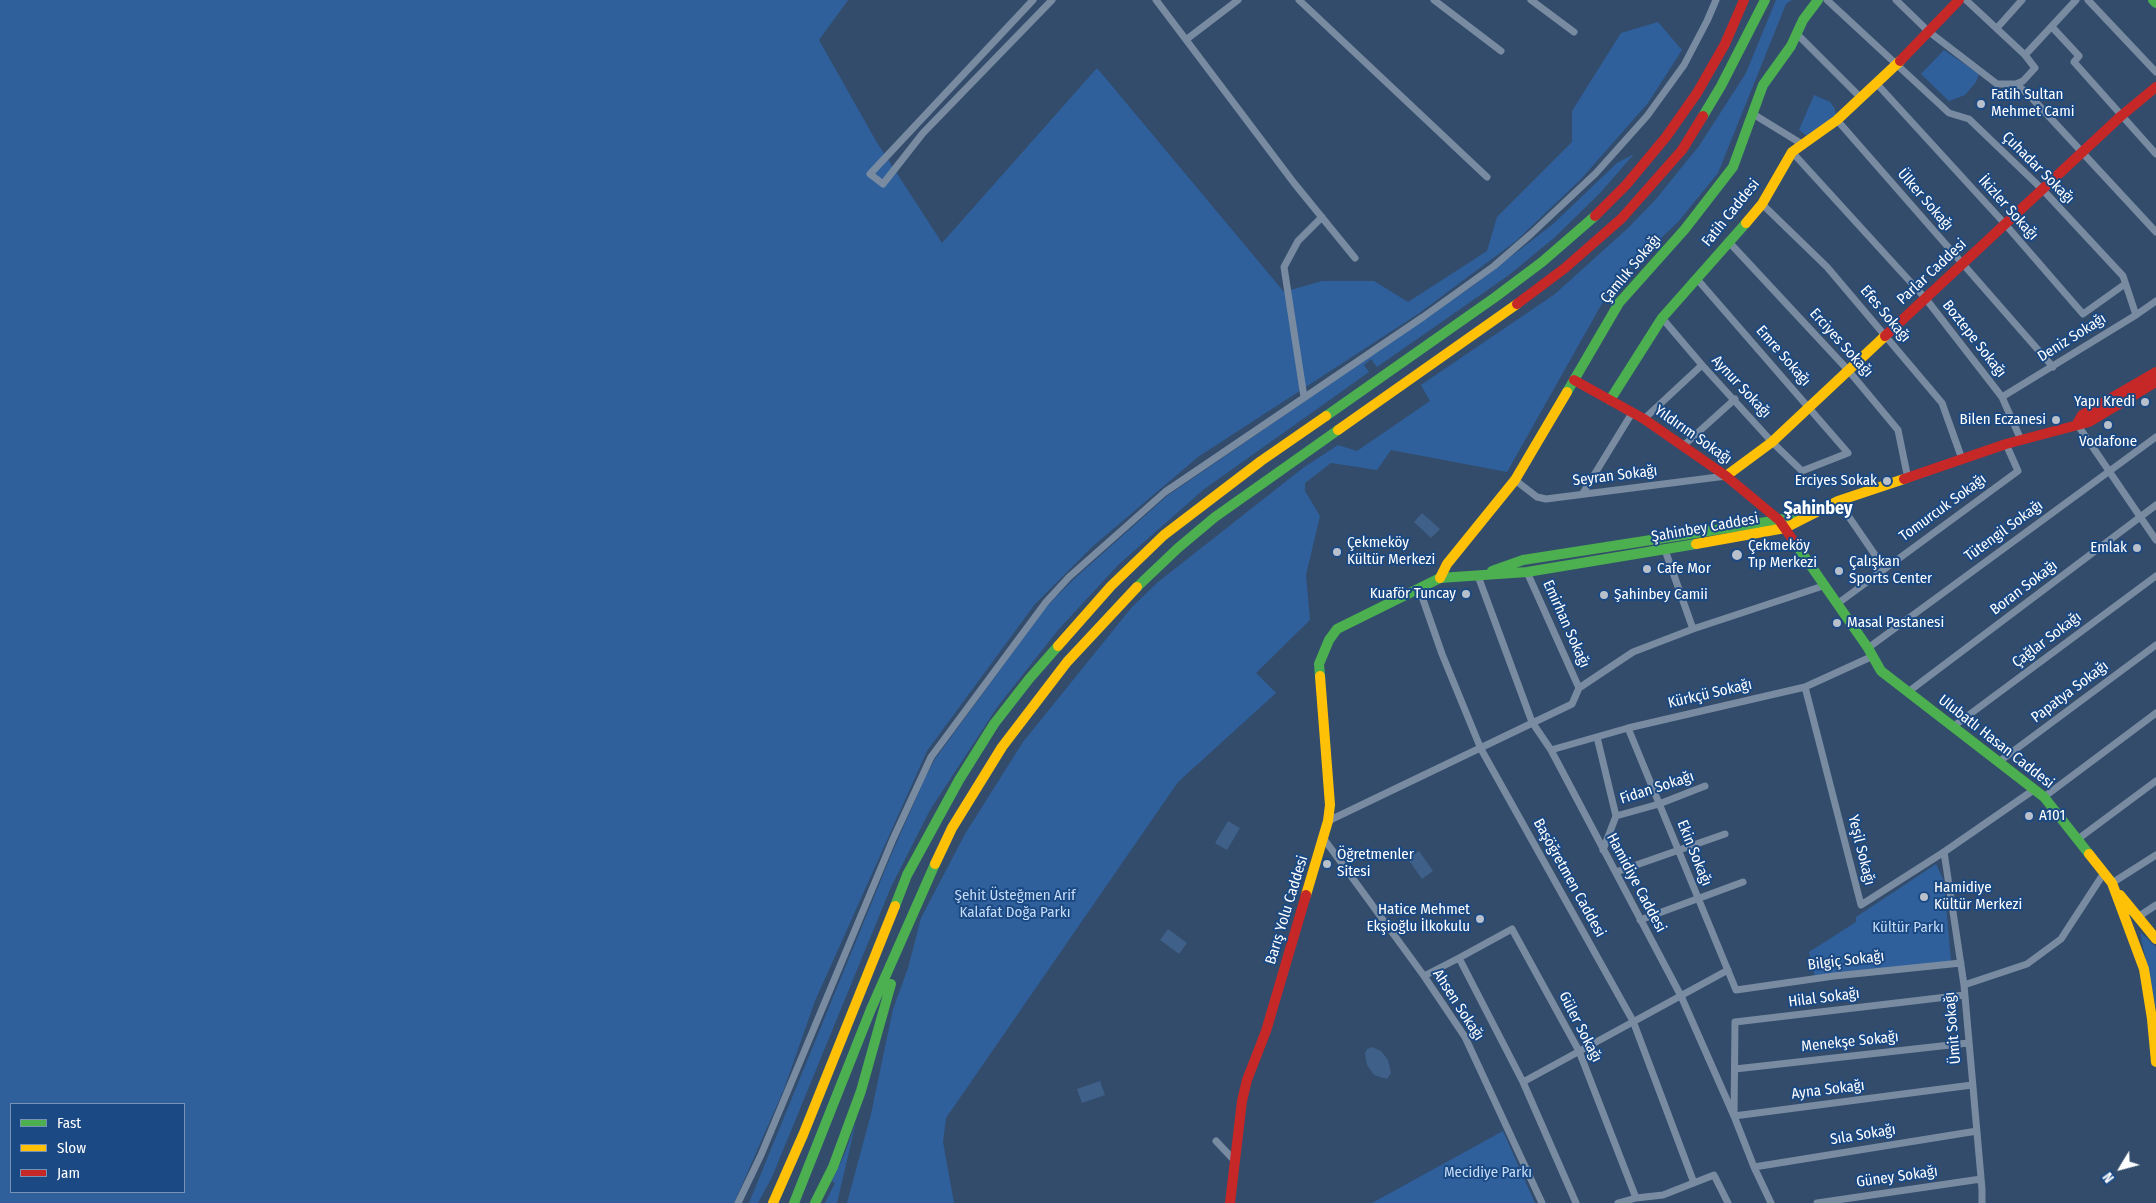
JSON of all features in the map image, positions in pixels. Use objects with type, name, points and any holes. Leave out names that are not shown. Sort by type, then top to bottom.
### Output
[{"type":"main road","points":[[773,1203],[803,1135],[907,875],[959,780],[994,724],[1029,679],[1111,586],[1171,530],[1261,461],[1494,298],[1542,262],[1591,220],[1626,185],[1660,144],[1697,94],[1725,44],[1744,0]]},
{"type":"main road","points":[[794,1203],[872,1009],[952,828],[1002,747],[1067,662],[1134,590],[1178,548],[1215,517],[1566,268],[1622,218],[1682,150],[1721,86],[1765,0]]},
{"type":"main road","name":"Çamlık Sokağı","points":[[1440,578],[1447,564],[1515,480],[1619,303],[1685,229],[1733,167],[1763,84],[1791,46],[1796,33],[1818,0]]},
{"type":"main road","name":"Fatih Caddesi","points":[[1610,400],[1662,318],[1762,204],[1792,152],[1836,120],[1877,84],[1959,0]]},
{"type":"main road","points":[[2153,0],[2156,3]]},
{"type":"main road","name":"Parlar Caddesi","points":[[1726,476],[1772,442],[2121,116],[2156,87]]},
{"type":"main road","points":[[2077,424],[2082,415],[2156,372]]},
{"type":"main road","name":"Yıldırım Sokağı","points":[[1574,380],[1644,419],[1726,476],[1782,524]]},
{"type":"main road","points":[[1478,576],[1523,560],[1782,524],[1838,501],[1908,479],[2006,444],[2089,422],[2156,382]]},
{"type":"main road","name":"Ulubatlı Hasan Caddesi","points":[[1782,524],[1823,586],[1871,652],[1881,671],[2000,761],[2044,797],[2112,884],[2144,969],[2152,1019],[2156,1062]]},
{"type":"main road","name":"Şahinbey Caddesi","points":[[1319,664],[1329,640],[1337,629],[1440,578],[1527,572],[1665,550],[1782,524]]},
{"type":"main road","name":"Barış Yolu Caddesi","points":[[1230,1203],[1242,1101],[1247,1080],[1266,1031],[1328,821],[1329,796],[1319,664]]},
{"type":"main road","points":[[2112,884],[2156,939]]},
{"type":"main road","points":[[2132,935],[2133,931],[2140,926],[2147,927]]},
{"type":"main road","points":[[815,1203],[833,1167],[860,1091],[907,928]]},
{"type":"street","points":[[1034,0],[870,174],[883,184],[923,134],[1052,0]]},
{"type":"street","points":[[1156,0],[1294,183],[1355,258]]},
{"type":"street","points":[[1187,39],[1238,0]]},
{"type":"street","points":[[1299,0],[1487,177]]},
{"type":"street","points":[[1434,0],[1501,51]]},
{"type":"street","points":[[1531,0],[1574,32]]},
{"type":"street","points":[[738,1203],[761,1155],[893,838],[931,757],[1027,626],[1069,577],[1165,492],[1423,317],[1494,266],[1574,195],[1619,149],[1684,65],[1716,0]]},
{"type":"street","name":"Çuhadar Sokağı","points":[[1827,0],[1949,113],[1969,119],[2043,190],[2123,276],[2136,315]]},
{"type":"street","points":[[1896,0],[1928,31],[1997,84],[2016,84],[2023,81],[2035,68],[2025,55],[1966,0]]},
{"type":"street","points":[[1996,28],[2022,0]]},
{"type":"street","points":[[2025,55],[2076,0]]},
{"type":"street","points":[[2088,0],[2156,72]]},
{"type":"street","points":[[2052,27],[2079,56],[2074,62],[2156,154]]},
{"type":"street","points":[[1796,33],[1860,97]]},
{"type":"street","name":"İkizler Sokağı","points":[[1877,84],[2005,224],[2083,314],[2125,284]]},
{"type":"street","points":[[2016,84],[2030,96],[2156,232]]},
{"type":"street","points":[[1753,114],[1802,144]]},
{"type":"street","name":"Ülker Sokağı","points":[[1836,120],[2053,367]]},
{"type":"street","name":"Boztepe Sokağı","points":[[1792,152],[1926,299],[2002,397],[2020,440]]},
{"type":"street","name":"Efes Sokağı","points":[[1762,204],[1827,267],[1886,334],[1942,403],[1962,459]]},
{"type":"street","points":[[1304,397],[1284,267],[1298,242],[1322,217]]},
{"type":"street","name":"Erciyes Sokağı","points":[[1728,241],[1848,370],[1898,430],[1908,479]]},
{"type":"street","name":"Emre Sokağı","points":[[1697,279],[1848,453],[1802,471]]},
{"type":"street","name":"Deniz Sokağı","points":[[2002,397],[2053,367],[2156,301]]},
{"type":"street","name":"Aynur Sokağı","points":[[1662,318],[1702,365],[1735,398],[1772,442],[1802,471]]},
{"type":"street","points":[[1644,419],[1702,365]]},
{"type":"street","points":[[1683,446],[1735,398]]},
{"type":"street","points":[[1582,493],[1632,412]]},
{"type":"street","points":[[2077,424],[2110,471],[2139,518],[2156,540]]},
{"type":"street","name":"Tütengil Sokağı","points":[[1871,652],[2156,437]]},
{"type":"street","name":"Tomurcuk Sokağı","points":[[1837,604],[2018,471],[2006,444]]},
{"type":"street","name":"Seyran Sokağı","points":[[1515,480],[1537,497],[1546,500],[1582,493],[1726,476]]},
{"type":"street","points":[[1838,501],[1884,568]]},
{"type":"street","name":"Boran Sokağı","points":[[1908,692],[2156,505]]},
{"type":"street","points":[[1665,550],[1693,629]]},
{"type":"street","name":"Emirhan Sokağı","points":[[1527,572],[1579,688]]},
{"type":"street","name":"Hamidiye Caddesi","points":[[1478,576],[1532,722],[1551,750],[1681,996],[1734,1116],[1754,1168],[1771,1203]]},
{"type":"street","name":"Çağlar Sokağı","points":[[1954,726],[2156,576]]},
{"type":"street","points":[[1328,821],[1572,704],[1579,688],[1633,652],[1693,629],[1823,586]]},
{"type":"street","name":"Başöğretmen Caddesi","points":[[1419,588],[1442,654],[1481,749],[1633,1021],[1694,1183]]},
{"type":"street","name":"Papatya Sokağı","points":[[2000,761],[2156,645]]},
{"type":"street","name":"Kürkçü Sokağı","points":[[1551,750],[1628,728],[1805,687],[1871,652]]},
{"type":"street","name":"Yeşil Sokağı","points":[[1805,687],[1861,905],[1944,852],[2035,789]]},
{"type":"street","points":[[2044,797],[2156,713]]},
{"type":"street","name":"Ekin Sokağı","points":[[1628,728],[1736,990]]},
{"type":"street","points":[[1597,737],[1616,816],[1603,850]]},
{"type":"street","points":[[2078,839],[2156,781]]},
{"type":"street","name":"Fidan Sokağı","points":[[1616,816],[1659,804],[1705,786]]},
{"type":"street","points":[[1616,872],[1725,834]]},
{"type":"street","name":"Ahsen Sokağı","points":[[1324,839],[1466,1037],[1542,1203]]},
{"type":"street","name":"Ümit Sokağı","points":[[1944,852],[1964,985],[1982,1203]]},
{"type":"street","points":[[2112,884],[2156,855]]},
{"type":"street","points":[[1964,985],[2027,964],[2062,939],[2104,873]]},
{"type":"street","points":[[1640,920],[1743,882]]},
{"type":"street","points":[[2138,917],[2156,905]]},
{"type":"street","name":"Güler Sokağı","points":[[1459,958],[1512,929],[1579,1051],[1636,1198]]},
{"type":"street","points":[[1424,976],[1459,958],[1523,1082],[1576,1203]]},
{"type":"street","name":"Bilgiç Sokağı","points":[[1736,990],[1834,976],[1961,963]]},
{"type":"street","points":[[1523,1082],[1728,970]]},
{"type":"street","name":"Hilal Sokağı","points":[[1735,1069],[1735,1022],[1964,995]]},
{"type":"street","name":"Menekşe Sokağı","points":[[1735,1069],[1968,1043]]},
{"type":"street","points":[[1734,1116],[1735,1069]]},
{"type":"street","name":"Ayna Sokağı","points":[[1734,1116],[1972,1085]]},
{"type":"street","name":"Sıla Sokağı","points":[[1754,1168],[1977,1131]]},
{"type":"street","points":[[1216,1141],[1234,1160]]},
{"type":"street","points":[[1618,1203],[1636,1198],[1663,1195],[1714,1175],[1728,1203]]},
{"type":"street","name":"Güney Sokağı","points":[[1818,1203],[1981,1179]]},
{"type":"street","points":[[1663,1195],[1666,1203]]},
{"type":"green space","points":[[0,0],[848,0],[819,40],[876,141],[942,243],[1097,68],[1284,292],[1322,281],[1374,281],[1408,302],[1487,251],[1497,217],[1572,142],[1572,111],[1621,33],[1658,22],[1682,50],[1648,103],[1581,179],[1516,241],[1418,314],[1198,457],[1092,547],[1035,604],[927,751],[815,1001],[784,1089],[734,1203],[0,1203]]},
{"type":"green space","name":"Şehit Üsteğmen Arif Kalafat Doğa Parkı","points":[[1776,0],[1792,0],[1786,4],[1718,173],[1678,222],[1613,284],[1507,472],[1391,450],[1377,470],[1331,463],[1305,483],[1305,491],[1320,516],[1306,575],[1310,620],[1256,673],[1276,693],[1178,782],[946,1118],[943,1142],[954,1203],[847,1203],[871,1114],[893,1009],[908,968],[921,918],[965,834],[1023,742],[1132,607],[1158,582],[1303,468],[1338,445],[1357,451],[1430,401],[1421,385],[1555,294],[1628,228],[1656,199],[1699,146],[1746,73]]},
{"type":"green space","points":[[1944,50],[1979,74],[1976,82],[1965,95],[1949,101],[1921,74]]},
{"type":"green space","points":[[1814,95],[1830,102],[1835,109],[1836,118],[1809,138],[1799,130]]},
{"type":"green space","points":[[1634,154],[1600,193],[1554,238],[1509,275],[1377,367],[1371,359],[1364,365],[1369,372],[1203,490],[1118,565],[1058,630],[998,706],[930,810],[891,887],[772,1177],[758,1203],[749,1203],[892,853],[925,778],[935,759],[1046,607],[1075,578],[1167,496],[1474,285],[1553,224],[1617,163]]},
{"type":"green space","name":"Kültür Parkı","points":[[1936,864],[1944,881],[1951,961],[1815,977],[1809,952],[1856,922],[1856,917]]},
{"type":"green space","points":[[2140,932],[2156,947],[2156,1010]]},
{"type":"green space","points":[[856,1122],[837,1203],[825,1203],[835,1183],[832,1181]]},
{"type":"green space","name":"Mecidiye Parkı","points":[[1503,1131],[1535,1203],[1372,1203]]},
{"type":"shaded area","points":[[1422,513],[1440,529],[1431,538],[1414,522]]},
{"type":"shaded area","points":[[1228,821],[1240,828],[1227,850],[1215,843]]},
{"type":"shaded area","points":[[1419,851],[1433,871],[1422,879],[1408,859]]},
{"type":"shaded area","points":[[1168,929],[1187,943],[1179,954],[1160,940]]},
{"type":"shaded area","points":[[1372,1047],[1381,1051],[1388,1060],[1391,1073],[1387,1079],[1374,1075],[1367,1065],[1365,1053],[1367,1049]]},
{"type":"shaded area","points":[[1100,1081],[1105,1095],[1082,1103],[1077,1089]]},
{"type":"traffic: fast","points":[[1703,116],[1721,86],[1765,0]]},
{"type":"traffic: fast","points":[[1567,392],[1619,303],[1685,229],[1733,167],[1763,85],[1791,46],[1803,20],[1818,0]]},
{"type":"traffic: fast","points":[[2153,0],[2156,3]]},
{"type":"traffic: fast","points":[[1326,416],[1494,298],[1542,262],[1595,216]]},
{"type":"traffic: fast","points":[[1610,400],[1662,318],[1746,223]]},
{"type":"traffic: fast","points":[[1137,587],[1178,548],[1215,517],[1338,430]]},
{"type":"traffic: fast","points":[[1492,571],[1523,560],[1779,520],[1809,511]]},
{"type":"traffic: fast","points":[[1795,543],[1868,648],[1881,671],[2044,797],[2089,854]]},
{"type":"traffic: fast","points":[[1320,676],[1319,664],[1329,640],[1337,629],[1440,578],[1527,572],[1696,544]]},
{"type":"traffic: fast","points":[[895,906],[907,875],[959,780],[994,724],[1058,646]]},
{"type":"traffic: fast","points":[[794,1203],[871,1009],[935,864]]},
{"type":"traffic: fast","points":[[815,1203],[833,1167],[861,1091],[891,984]]},
{"type":"traffic: slow","points":[[1746,223],[1762,204],[1792,152],[1837,120],[1900,61]]},
{"type":"traffic: slow","points":[[1338,430],[1517,304]]},
{"type":"traffic: slow","points":[[1726,476],[1772,442],[1885,336]]},
{"type":"traffic: slow","points":[[1440,578],[1447,564],[1515,480],[1567,392]]},
{"type":"traffic: slow","points":[[1058,646],[1111,586],[1164,535],[1261,461],[1326,416]]},
{"type":"traffic: slow","points":[[1696,544],[1785,528],[1838,501],[1904,479]]},
{"type":"traffic: slow","points":[[935,864],[952,828],[1002,747],[1067,662],[1137,587]]},
{"type":"traffic: slow","points":[[1306,895],[1328,821],[1330,805],[1320,676]]},
{"type":"traffic: slow","points":[[2089,854],[2112,883],[2144,969],[2152,1019],[2156,1062]]},
{"type":"traffic: slow","points":[[2120,895],[2156,939]]},
{"type":"traffic: slow","points":[[773,1203],[803,1135],[895,906]]},
{"type":"traffic: jam","points":[[1595,216],[1626,185],[1666,137],[1697,93],[1725,44],[1744,0]]},
{"type":"traffic: jam","points":[[1900,61],[1959,0]]},
{"type":"traffic: jam","points":[[1885,336],[2121,116],[2156,87]]},
{"type":"traffic: jam","points":[[1517,304],[1565,268],[1622,218],[1682,150],[1703,116]]},
{"type":"traffic: jam","points":[[2077,424],[2082,415],[2156,372]]},
{"type":"traffic: jam","points":[[1574,380],[1644,419],[1726,476],[1779,520],[1795,543]]},
{"type":"traffic: jam","points":[[1904,479],[2006,444],[2089,422],[2156,382]]},
{"type":"traffic: jam","points":[[1230,1203],[1242,1101],[1247,1080],[1266,1031],[1306,895]]},
{"type":"place","name":"Fatih Sultan Mehmet Cami","points":[[1981,104]]},
{"type":"place","name":"Yapı Kredi","points":[[2145,402]]},
{"type":"place","name":"Bilen Eczanesi","points":[[2056,420]]},
{"type":"place","name":"Vodafone","points":[[2108,425]]},
{"type":"place","name":"Erciyes Sokak","points":[[1887,481]]},
{"type":"place","name":"Emlak","points":[[2137,548]]},
{"type":"place","name":"Çekmeköy Kültür Merkezi","points":[[1337,552]]},
{"type":"place","name":"Çekmeköy Tıp Merkezi","points":[[1737,555]]},
{"type":"place","name":"Cafe Mor","points":[[1647,569]]},
{"type":"place","name":"Çalışkan Sports Center","points":[[1839,571]]},
{"type":"place","name":"Kuaför Tuncay","points":[[1466,594]]},
{"type":"place","name":"Şahinbey Camii","points":[[1604,595]]},
{"type":"place","name":"Masal Pastanesi","points":[[1837,623]]},
{"type":"place","name":"A101","points":[[2029,816]]},
{"type":"place","name":"Öğretmenler Sitesi","points":[[1327,864]]},
{"type":"place","name":"Hamidiye Kültür Merkezi","points":[[1924,897]]},
{"type":"place","name":"Hatice Mehmet Ekşioğlu İlkokulu","points":[[1480,919]]},
{"type":"district","name":"Şahinbey","points":[[1818,509]]}]
